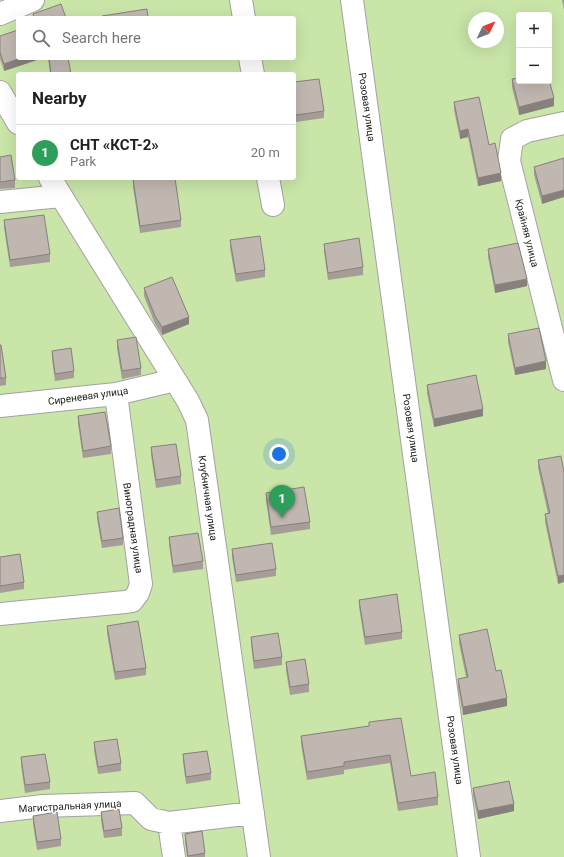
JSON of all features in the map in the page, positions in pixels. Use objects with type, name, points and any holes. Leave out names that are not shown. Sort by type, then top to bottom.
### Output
[{"type":"street","points":[[0,14],[33,0]]},
{"type":"street","points":[[241,0],[244,16]]},
{"type":"street","name":"Розовая улица","points":[[352,0],[469,857]]},
{"type":"street","points":[[250,60],[253,72]]},
{"type":"street","points":[[0,92],[16,120]]},
{"type":"street","name":"Крайняя улица","points":[[564,123],[527,131],[512,139],[509,160],[564,380]]},
{"type":"street","points":[[268,180],[273,205]]},
{"type":"street","points":[[0,202],[56,187]]},
{"type":"street","name":"Клубничная улица","points":[[56,187],[188,401],[197,420],[259,857]]},
{"type":"street","name":"Сиреневая улица","points":[[0,406],[116,394],[175,380]]},
{"type":"street","name":"Виноградная улица","points":[[0,614],[132,601],[138,593],[141,584],[116,394]]},
{"type":"street","name":"Магистральная улица","points":[[0,811],[43,806],[135,803],[151,819],[169,823],[253,813]]},
{"type":"street","points":[[169,823],[174,857]]},
{"type":"green space","points":[[0,0],[564,0],[564,857],[0,857]]},
{"type":"building","points":[[61,4],[65,16],[34,16],[33,14]]},
{"type":"building","points":[[147,9],[148,16],[102,16]]},
{"type":"building","points":[[16,31],[16,60],[4,64],[0,52],[0,36]]},
{"type":"building","points":[[49,60],[68,60],[71,72],[51,72]]},
{"type":"building","points":[[516,78],[516,84],[550,84],[554,98],[519,107],[512,79]]},
{"type":"building","points":[[319,79],[324,111],[296,115],[296,82]]},
{"type":"building","points":[[479,97],[489,145],[495,143],[501,173],[478,178],[468,129],[460,131],[454,102]]},
{"type":"building","points":[[11,155],[15,180],[0,182],[0,157]]},
{"type":"building","points":[[564,158],[564,190],[542,196],[534,167]]},
{"type":"building","points":[[133,180],[175,180],[181,220],[140,226]]},
{"type":"building","points":[[44,215],[50,254],[10,260],[4,220]]},
{"type":"building","points":[[260,236],[265,270],[236,274],[230,240]]},
{"type":"building","points":[[359,238],[363,267],[328,273],[324,244]]},
{"type":"building","points":[[518,243],[527,279],[495,285],[488,249]]},
{"type":"building","points":[[172,277],[189,317],[162,327],[155,316],[144,288]]},
{"type":"building","points":[[539,328],[546,361],[515,368],[508,334]]},
{"type":"building","points":[[136,337],[141,368],[122,371],[117,340]]},
{"type":"building","points":[[1,345],[6,378],[0,378]]},
{"type":"building","points":[[71,348],[74,371],[55,374],[52,351]]},
{"type":"building","points":[[476,375],[483,409],[434,419],[427,385]]},
{"type":"building","points":[[105,412],[111,446],[83,451],[78,416]]},
{"type":"building","points":[[176,444],[181,476],[156,480],[151,447]]},
{"type":"building","points":[[561,456],[564,472],[564,575],[558,576],[545,514],[550,513],[538,460]]},
{"type":"building","points":[[304,487],[310,522],[271,527],[266,493]]},
{"type":"building","points":[[119,508],[123,538],[102,541],[97,512]]},
{"type":"building","points":[[198,533],[203,561],[173,566],[169,537]]},
{"type":"building","points":[[272,543],[276,569],[236,575],[232,549]]},
{"type":"building","points":[[20,554],[24,582],[0,586],[0,557]]},
{"type":"building","points":[[397,594],[402,632],[365,637],[359,600]]},
{"type":"building","points":[[138,621],[146,668],[115,672],[107,626]]},
{"type":"building","points":[[487,629],[496,671],[501,670],[507,698],[463,707],[458,679],[468,677],[459,635]]},
{"type":"building","points":[[278,633],[282,657],[254,661],[251,637]]},
{"type":"building","points":[[305,659],[309,684],[290,687],[286,662]]},
{"type":"building","points":[[401,718],[411,776],[435,772],[438,797],[398,803],[390,755],[344,762],[344,766],[307,772],[301,736],[369,726],[369,722]]},
{"type":"building","points":[[117,739],[121,763],[98,767],[94,742]]},
{"type":"building","points":[[207,751],[211,773],[186,777],[183,754]]},
{"type":"building","points":[[45,754],[50,782],[25,785],[21,757]]},
{"type":"building","points":[[509,781],[514,804],[478,811],[473,788]]},
{"type":"building","points":[[119,809],[122,828],[104,831],[101,812]]},
{"type":"building","points":[[57,812],[61,839],[37,842],[33,816]]},
{"type":"building","points":[[202,831],[205,853],[188,856],[185,834]]},
{"type":"place","name":"СНТ «КСТ-2»","points":[[282,518]]}]
